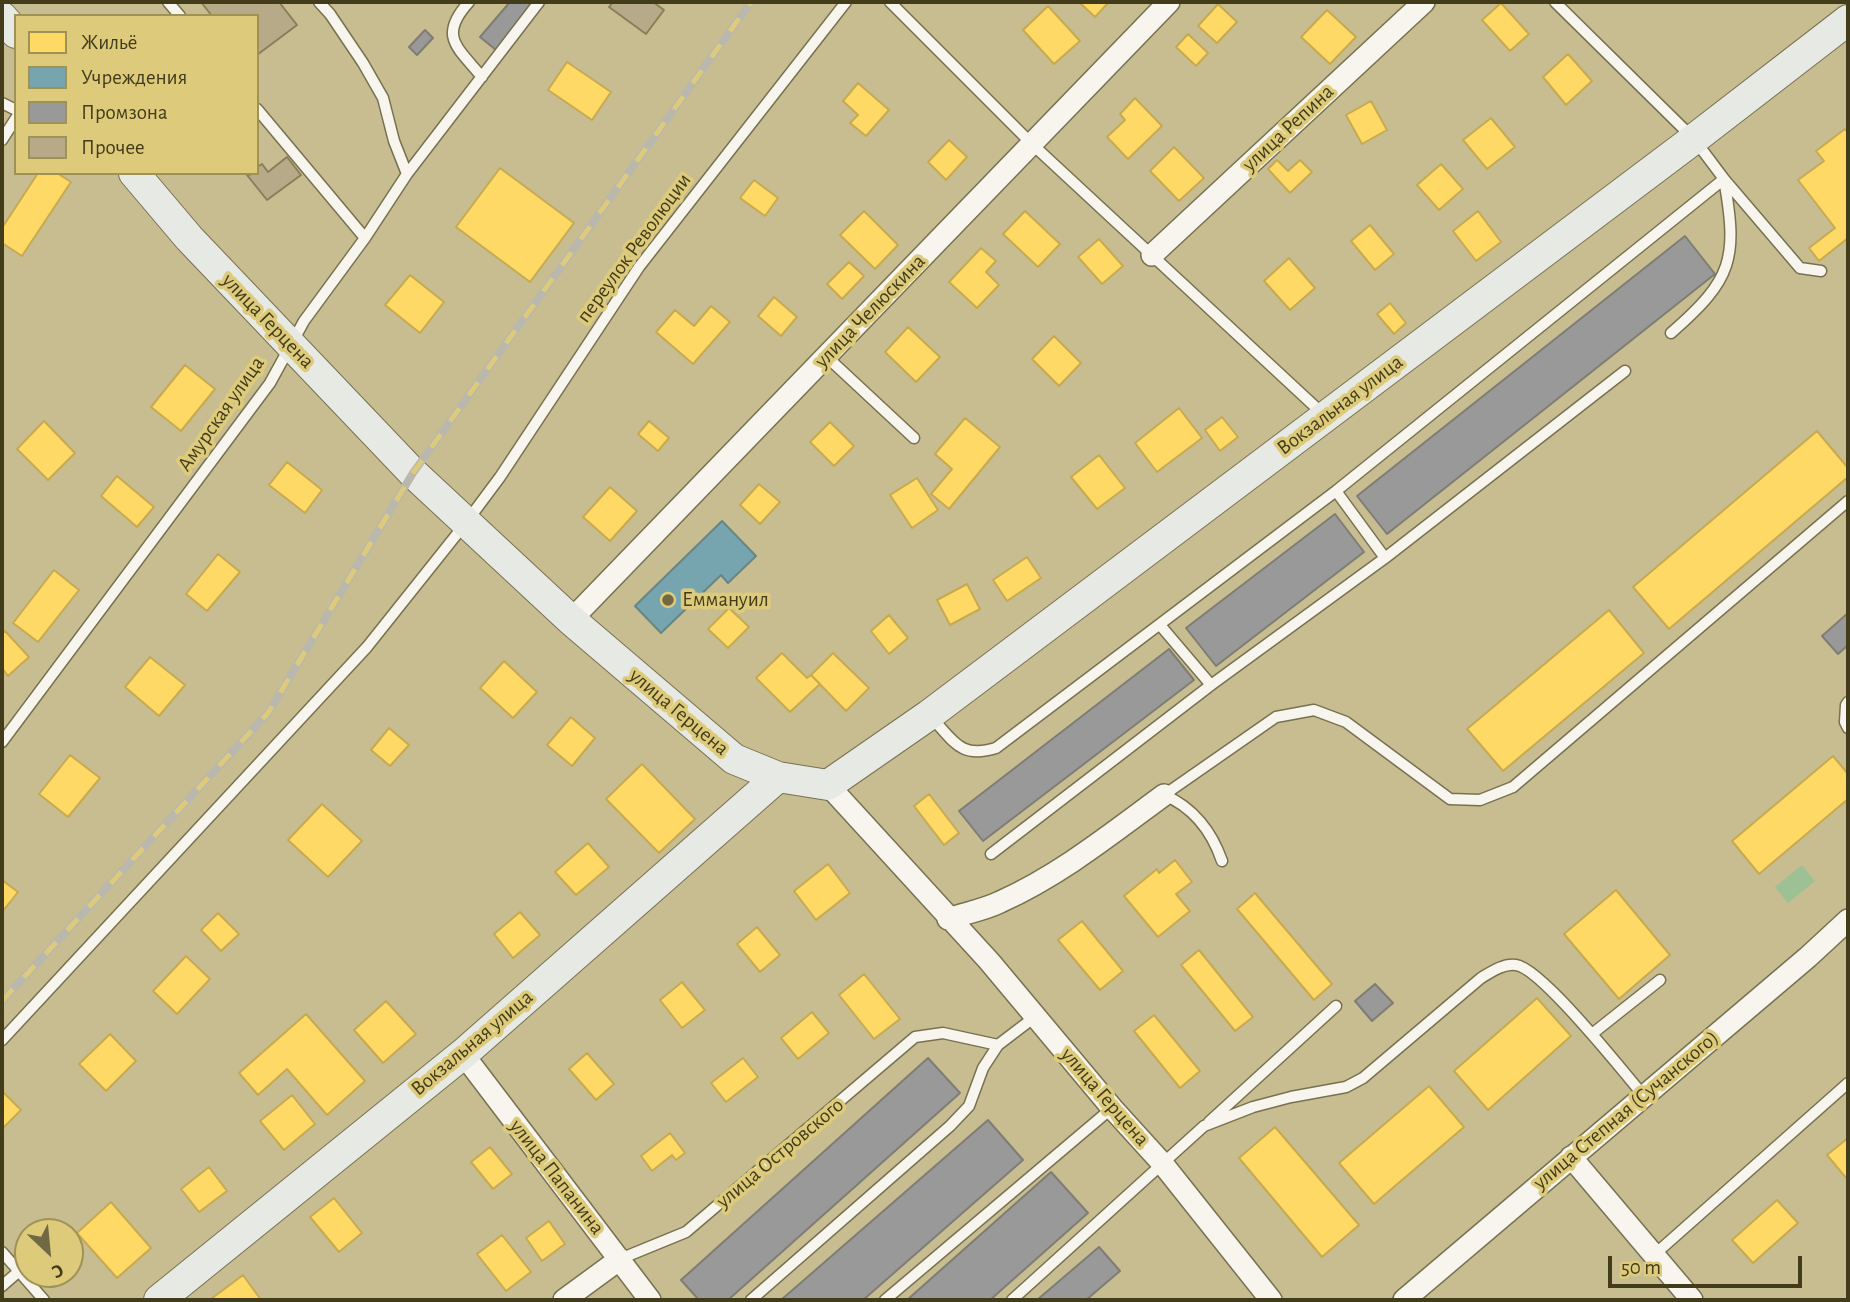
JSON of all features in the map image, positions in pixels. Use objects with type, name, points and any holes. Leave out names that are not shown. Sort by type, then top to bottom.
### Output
[{"type":"main road","points":[[2,16],[14,31]]},
{"type":"main road","name":"Вокзальная улица","points":[[828,785],[929,715],[1848,20]]},
{"type":"main road","name":"улица Герцена","points":[[136,175],[189,238],[412,473],[571,620],[734,759],[778,777],[828,785]]},
{"type":"main road","name":"Вокзальная улица","points":[[164,1299],[463,1054],[778,777]]},
{"type":"street","name":"улица Челюскина","points":[[571,620],[1169,2]]},
{"type":"street","name":"улица Репина","points":[[1152,255],[1424,2]]},
{"type":"street","name":"улица Герцена","points":[[828,785],[1036,1016],[1112,1108],[1162,1163],[1271,1300]]},
{"type":"street","points":[[948,919],[998,903],[1041,880],[1075,860],[1164,795]]},
{"type":"street","name":"улица Степная (Сучанского)","points":[[1404,1300],[1848,920]]},
{"type":"street","name":"улица Папанина","points":[[463,1054],[649,1300]]},
{"type":"street","points":[[1571,1157],[1692,1300]]},
{"type":"street","name":"улица Островского","points":[[564,1300],[620,1259]]},
{"type":"lane","points":[[319,2],[356,53],[383,98],[394,141],[407,174]]},
{"type":"lane","points":[[469,2],[456,16],[452,29],[454,41],[482,77]]},
{"type":"lane","name":"Амурская улица","points":[[2,742],[270,383],[304,321],[365,238],[407,174],[539,2]]},
{"type":"lane","name":"переулок Революции","points":[[2,1040],[366,647],[500,477],[639,267],[846,2]]},
{"type":"lane","points":[[890,2],[1032,144],[1325,416]]},
{"type":"lane","points":[[1555,2],[1694,139],[1724,179],[1800,268],[1821,271]]},
{"type":"lane","points":[[259,111],[365,238]]},
{"type":"lane","points":[[2,140],[14,121]]},
{"type":"lane","points":[[1671,332],[1703,305],[1725,272],[1731,222],[1724,179]]},
{"type":"lane","points":[[929,715],[961,749],[977,754],[996,748],[1336,491],[1724,179]]},
{"type":"lane","points":[[827,357],[914,438]]},
{"type":"lane","points":[[991,854],[1211,685],[1385,558],[1625,371]]},
{"type":"lane","points":[[1336,491],[1385,558]]},
{"type":"lane","points":[[1222,861],[1216,844],[1203,824],[1178,802],[1164,795],[1276,717],[1314,710],[1346,722],[1450,799],[1480,800],[1513,787],[1848,501]]},
{"type":"lane","points":[[1160,625],[1211,685]]},
{"type":"lane","points":[[1848,702],[1844,722],[1848,728]]},
{"type":"lane","points":[[1204,1126],[1253,1107],[1346,1087],[1363,1078],[1481,978],[1496,968],[1515,964],[1532,971],[1592,1034],[1643,1095]]},
{"type":"lane","points":[[1592,1034],[1660,980]]},
{"type":"lane","points":[[1012,1300],[1336,1006]]},
{"type":"lane","points":[[751,1300],[950,1126],[969,1106],[983,1068],[998,1045],[1036,1016]]},
{"type":"lane","name":"улица Островского","points":[[620,1259],[687,1232],[915,1037],[943,1033],[998,1045]]},
{"type":"lane","points":[[1654,1255],[1848,1083]]},
{"type":"lane","points":[[885,1300],[1112,1108]]},
{"type":"lane","points":[[2,1252],[14,1267]]},
{"type":"green space","points":[[1802,865],[1815,881],[1788,903],[1775,887]]},
{"type":"building: Жильё","points":[[1079,2],[1109,2],[1095,17]]},
{"type":"building: Жильё","points":[[1501,3],[1529,34],[1510,51],[1482,20]]},
{"type":"building: Жильё","points":[[1218,4],[1237,22],[1217,43],[1198,26]]},
{"type":"building: Жильё","points":[[1048,6],[1080,41],[1054,64],[1023,30]]},
{"type":"building: Жильё","points":[[1327,10],[1356,37],[1330,64],[1301,37]]},
{"type":"building: Жильё","points":[[1188,34],[1208,53],[1196,66],[1176,47]]},
{"type":"building: Жильё","points":[[1568,54],[1592,81],[1566,105],[1543,77]]},
{"type":"building: Жильё","points":[[567,62],[611,92],[592,120],[548,90]]},
{"type":"building: Жильё","points":[[858,83],[889,110],[866,136],[850,123],[858,115],[843,101]]},
{"type":"building: Жильё","points":[[1135,98],[1162,126],[1128,159],[1107,137],[1125,120],[1120,114]]},
{"type":"building: Жильё","points":[[1371,101],[1387,130],[1362,144],[1346,115]]},
{"type":"building: Жильё","points":[[1491,118],[1515,147],[1487,169],[1463,140]]},
{"type":"building: Жильё","points":[[1845,129],[1848,133],[1848,238],[1819,261],[1809,248],[1835,228],[1798,180],[1824,161],[1816,151]]},
{"type":"building: Жильё","points":[[949,140],[967,157],[946,180],[928,162]]},
{"type":"building: Жильё","points":[[1174,147],[1204,178],[1179,201],[1150,171]]},
{"type":"building: Жильё","points":[[1277,160],[1288,171],[1300,160],[1312,172],[1290,193],[1268,169]]},
{"type":"building: Жильё","points":[[1441,164],[1463,189],[1439,210],[1417,185]]},
{"type":"building: Жильё","points":[[500,168],[574,223],[530,282],[456,227]]},
{"type":"building: Жильё","points":[[37,175],[60,175],[71,182],[22,256],[2,243],[2,228]]},
{"type":"building: Жильё","points":[[754,180],[778,198],[765,216],[740,198]]},
{"type":"building: Жильё","points":[[864,211],[898,245],[875,269],[840,235]]},
{"type":"building: Жильё","points":[[1025,211],[1060,244],[1038,267],[1003,234]]},
{"type":"building: Жильё","points":[[1478,211],[1501,242],[1476,261],[1453,231]]},
{"type":"building: Жильё","points":[[1370,225],[1394,254],[1375,270],[1351,241]]},
{"type":"building: Жильё","points":[[1099,239],[1123,266],[1102,284],[1078,257]]},
{"type":"building: Жильё","points":[[981,248],[996,261],[986,272],[999,285],[977,308],[949,282]]},
{"type":"building: Жильё","points":[[1289,258],[1315,288],[1290,310],[1264,281]]},
{"type":"building: Жильё","points":[[849,262],[864,276],[842,299],[827,284]]},
{"type":"building: Жильё","points":[[410,275],[444,302],[420,333],[385,305]]},
{"type":"building: Жильё","points":[[774,297],[797,317],[781,336],[758,316]]},
{"type":"building: Жильё","points":[[1390,303],[1406,323],[1394,334],[1377,314]]},
{"type":"building: Жильё","points":[[711,306],[730,322],[693,364],[656,332],[675,310],[694,326]]},
{"type":"building: Жильё","points":[[908,327],[940,357],[916,382],[885,352]]},
{"type":"building: Жильё","points":[[1054,336],[1081,363],[1059,386],[1032,359]]},
{"type":"building: Жильё","points":[[185,365],[215,389],[181,431],[151,407]]},
{"type":"building: Жильё","points":[[1179,408],[1202,438],[1157,472],[1135,443]]},
{"type":"building: Жильё","points":[[1222,417],[1238,437],[1220,451],[1205,430]]},
{"type":"building: Жильё","points":[[965,418],[1000,447],[949,509],[931,494],[952,469],[935,454]]},
{"type":"building: Жильё","points":[[44,421],[75,453],[48,480],[17,449]]},
{"type":"building: Жильё","points":[[649,421],[669,438],[658,451],[638,434]]},
{"type":"building: Жильё","points":[[830,422],[854,446],[834,466],[810,442]]},
{"type":"building: Жильё","points":[[1817,431],[1848,468],[1848,477],[1669,629],[1633,587]]},
{"type":"building: Жильё","points":[[1099,455],[1125,488],[1097,509],[1071,477]]},
{"type":"building: Жильё","points":[[287,462],[322,490],[305,513],[269,485]]},
{"type":"building: Жильё","points":[[117,476],[154,507],[137,527],[101,496]]},
{"type":"building: Жильё","points":[[917,478],[938,510],[912,528],[890,495]]},
{"type":"building: Жильё","points":[[759,484],[780,502],[760,524],[740,505]]},
{"type":"building: Жильё","points":[[610,487],[637,511],[610,541],[583,517]]},
{"type":"building: Жильё","points":[[218,554],[240,572],[207,611],[186,594]]},
{"type":"building: Жильё","points":[[1027,557],[1041,578],[1007,601],[993,580]]},
{"type":"building: Жильё","points":[[54,570],[79,590],[38,642],[13,623]]},
{"type":"building: Жильё","points":[[967,584],[980,609],[950,625],[937,600]]},
{"type":"building: Жильё","points":[[729,608],[749,627],[728,648],[708,629]]},
{"type":"building: Жильё","points":[[1609,610],[1644,653],[1503,771],[1467,729]]},
{"type":"building: Жильё","points":[[889,615],[908,638],[889,654],[871,631]]},
{"type":"building: Жильё","points":[[5,631],[29,657],[8,676],[2,668],[2,634]]},
{"type":"building: Жильё","points":[[782,653],[807,678],[811,675],[820,684],[790,712],[756,678]]},
{"type":"building: Жильё","points":[[833,653],[869,688],[846,711],[811,675]]},
{"type":"building: Жильё","points":[[150,657],[185,685],[159,716],[125,687]]},
{"type":"building: Жильё","points":[[504,661],[537,692],[513,718],[480,688]]},
{"type":"building: Жильё","points":[[571,717],[595,738],[572,766],[547,745]]},
{"type":"building: Жильё","points":[[389,728],[409,745],[390,766],[371,750]]},
{"type":"building: Жильё","points":[[70,755],[100,778],[68,817],[39,794]]},
{"type":"building: Жильё","points":[[1833,756],[1848,774],[1848,799],[1759,874],[1732,841]]},
{"type":"building: Жильё","points":[[642,764],[695,819],[659,853],[606,799]]},
{"type":"building: Жильё","points":[[929,794],[959,833],[944,845],[914,806]]},
{"type":"building: Жильё","points":[[322,804],[362,841],[328,877],[288,840]]},
{"type":"building: Жильё","points":[[588,843],[609,867],[576,895],[555,872]]},
{"type":"building: Жильё","points":[[1175,860],[1192,882],[1176,894],[1190,911],[1158,937],[1124,896],[1157,869],[1159,873]]},
{"type":"building: Жильё","points":[[828,864],[850,893],[816,920],[794,891]]},
{"type":"building: Жильё","points":[[2,880],[18,892],[2,912]]},
{"type":"building: Жильё","points":[[1616,890],[1670,955],[1619,999],[1564,934]]},
{"type":"building: Жильё","points":[[1255,893],[1332,984],[1314,1000],[1237,909]]},
{"type":"building: Жильё","points":[[520,912],[540,935],[513,958],[494,934]]},
{"type":"building: Жильё","points":[[218,913],[239,934],[221,951],[201,930]]},
{"type":"building: Жильё","points":[[1082,921],[1123,971],[1100,990],[1058,940]]},
{"type":"building: Жильё","points":[[757,927],[780,955],[760,972],[737,944]]},
{"type":"building: Жильё","points":[[1199,950],[1253,1017],[1235,1031],[1181,965]]},
{"type":"building: Жильё","points":[[186,956],[210,979],[177,1014],[153,991]]},
{"type":"building: Жильё","points":[[864,974],[900,1019],[874,1039],[839,995]]},
{"type":"building: Жильё","points":[[682,982],[705,1010],[682,1028],[660,1000]]},
{"type":"building: Жильё","points":[[1537,998],[1571,1036],[1488,1110],[1454,1071]]},
{"type":"building: Жильё","points":[[386,1001],[416,1034],[383,1063],[354,1030]]},
{"type":"building: Жильё","points":[[812,1012],[829,1033],[798,1059],[781,1038]]},
{"type":"building: Жильё","points":[[306,1014],[365,1081],[327,1115],[287,1069],[258,1095],[239,1073]]},
{"type":"building: Жильё","points":[[1154,1015],[1200,1071],[1180,1088],[1134,1031]]},
{"type":"building: Жильё","points":[[110,1034],[136,1061],[106,1091],[79,1064]]},
{"type":"building: Жильё","points":[[587,1053],[614,1084],[596,1100],[569,1069]]},
{"type":"building: Жильё","points":[[743,1058],[758,1077],[726,1102],[711,1083]]},
{"type":"building: Жильё","points":[[1429,1086],[1464,1127],[1374,1204],[1339,1163]]},
{"type":"building: Жильё","points":[[2,1091],[21,1110],[2,1129]]},
{"type":"building: Жильё","points":[[292,1095],[315,1124],[284,1150],[260,1121]]},
{"type":"building: Жильё","points":[[1275,1127],[1359,1225],[1322,1257],[1239,1158]]},
{"type":"building: Жильё","points":[[670,1133],[685,1153],[676,1160],[672,1155],[652,1171],[641,1156]]},
{"type":"building: Жильё","points":[[1848,1138],[1848,1178],[1847,1179],[1827,1155]]},
{"type":"building: Жильё","points":[[490,1147],[512,1174],[493,1189],[471,1162]]},
{"type":"building: Жильё","points":[[209,1167],[227,1191],[199,1212],[181,1189]]},
{"type":"building: Жильё","points":[[334,1198],[362,1233],[339,1252],[310,1217]]},
{"type":"building: Жильё","points":[[1777,1200],[1798,1223],[1753,1263],[1732,1240]]},
{"type":"building: Жильё","points":[[111,1202],[151,1248],[117,1278],[84,1241],[84,1227]]},
{"type":"building: Жильё","points":[[549,1221],[565,1244],[542,1261],[526,1238]]},
{"type":"building: Жильё","points":[[502,1235],[531,1272],[506,1291],[477,1254]]},
{"type":"building: Жильё","points":[[243,1275],[261,1300],[211,1299]]},
{"type":"building: Учреждения","points":[[722,521],[756,556],[728,583],[721,575],[661,633],[635,606]]},
{"type":"building: Промзона","points":[[510,2],[536,2],[496,50],[480,37]]},
{"type":"building: Промзона","points":[[425,30],[433,38],[417,55],[409,47]]},
{"type":"building: Промзона","points":[[1685,236],[1715,274],[1387,534],[1357,496]]},
{"type":"building: Промзона","points":[[1335,514],[1364,552],[1216,666],[1186,628]]},
{"type":"building: Промзона","points":[[1848,613],[1848,645],[1838,654],[1822,636]]},
{"type":"building: Промзона","points":[[1169,649],[1194,680],[983,841],[959,811]]},
{"type":"building: Промзона","points":[[1375,984],[1393,1003],[1372,1021],[1355,1001]]},
{"type":"building: Промзона","points":[[928,1058],[960,1093],[728,1300],[699,1300],[681,1280]]},
{"type":"building: Промзона","points":[[988,1120],[1023,1160],[863,1300],[781,1300]]},
{"type":"building: Промзона","points":[[1051,1172],[1088,1213],[990,1300],[907,1300]]},
{"type":"building: Промзона","points":[[1099,1247],[1120,1271],[1086,1300],[1037,1300]]},
{"type":"building: Прочее","points":[[201,2],[279,2],[297,25],[259,54],[259,14],[210,14]]},
{"type":"building: Прочее","points":[[613,2],[653,2],[664,10],[646,34],[609,7]]},
{"type":"building: Прочее","points":[[287,157],[301,175],[267,200],[247,175],[259,175],[259,166],[262,164],[268,172]]},
{"type":"railway","points":[[2,1001],[268,713],[413,473],[751,2]]},
{"type":"place","name":"Еммануил","points":[[668,600]]}]
